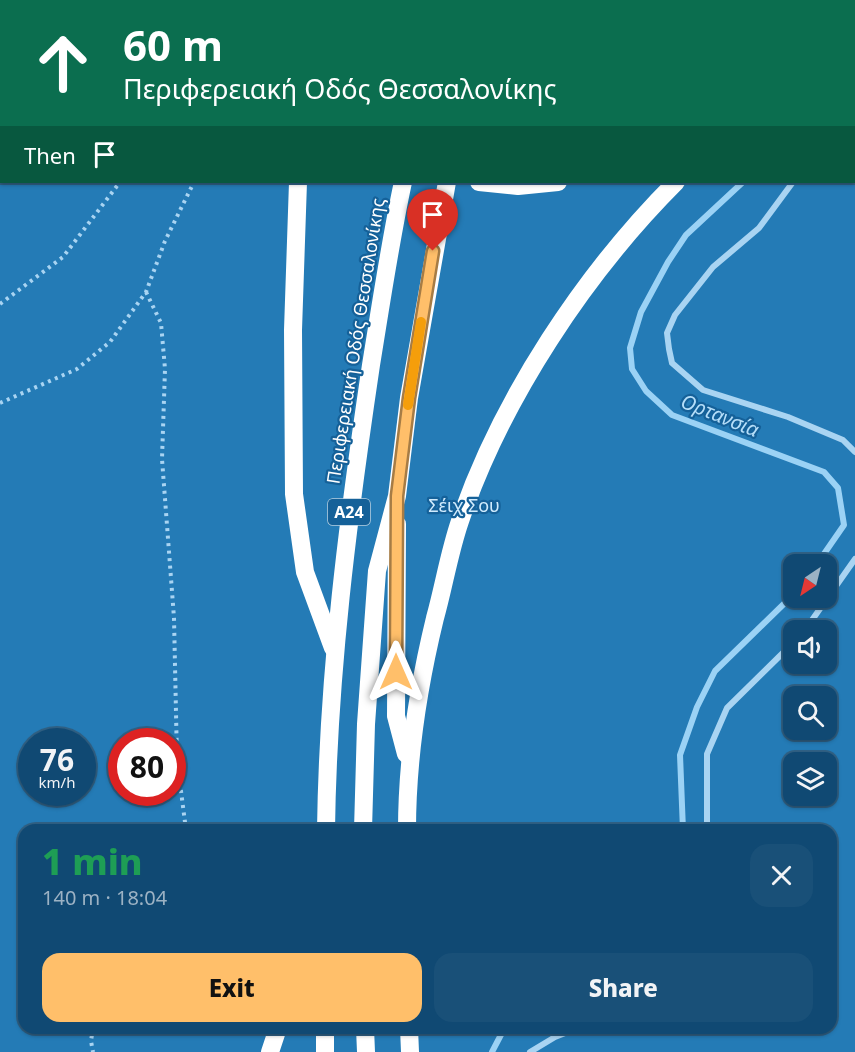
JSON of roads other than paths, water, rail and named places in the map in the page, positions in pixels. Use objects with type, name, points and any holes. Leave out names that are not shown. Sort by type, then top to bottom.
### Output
[{"type":"highway","points":[[705,0],[714,0]]},
{"type":"highway","points":[[298,183],[293,330],[294,494],[305,572],[336,654]]},
{"type":"highway","name":"Περιφερειακή Οδός Θεσσαλονίκης","points":[[326,824],[344,549],[358,443],[403,183]]},
{"type":"highway","name":"Α24","points":[[363,824],[366,724],[378,571],[397,496],[410,388],[447,183]]},
{"type":"highway","points":[[489,183],[518,186],[548,183]]},
{"type":"highway","points":[[407,824],[408,764],[426,652],[460,520],[491,449],[531,370],[580,294],[636,224],[675,183]]},
{"type":"highway","points":[[397,496],[396,716],[408,764]]},
{"type":"highway","points":[[270,1052],[276,1034]]},
{"type":"highway","points":[[324,1034],[324,1052]]},
{"type":"highway","points":[[365,1034],[366,1052]]},
{"type":"highway","points":[[409,1034],[410,1052]]},
{"type":"street","points":[[792,183],[759,228],[713,267],[675,315],[667,333],[672,363],[703,390],[788,417],[843,440],[855,452]]},
{"type":"street","points":[[813,620],[855,559]]},
{"type":"street","points":[[707,824],[707,754],[728,708],[783,653]]},
{"type":"street","points":[[530,1052],[563,1034]]},
{"type":"waterway","name":"Ορτανσία","points":[[742,183],[686,235],[668,262],[641,312],[630,348],[632,369],[646,391],[672,415],[824,472],[838,488],[844,525],[824,554]]},
{"type":"waterway","name":"Ορτανσία","points":[[683,824],[680,755],[697,707],[715,671],[783,605]]},
{"type":"waterway","name":"Ορτανσία","points":[[492,1052],[501,1034]]},
{"type":"park label","name":"Σέιχ Σου","points":[[464,505]]}]
